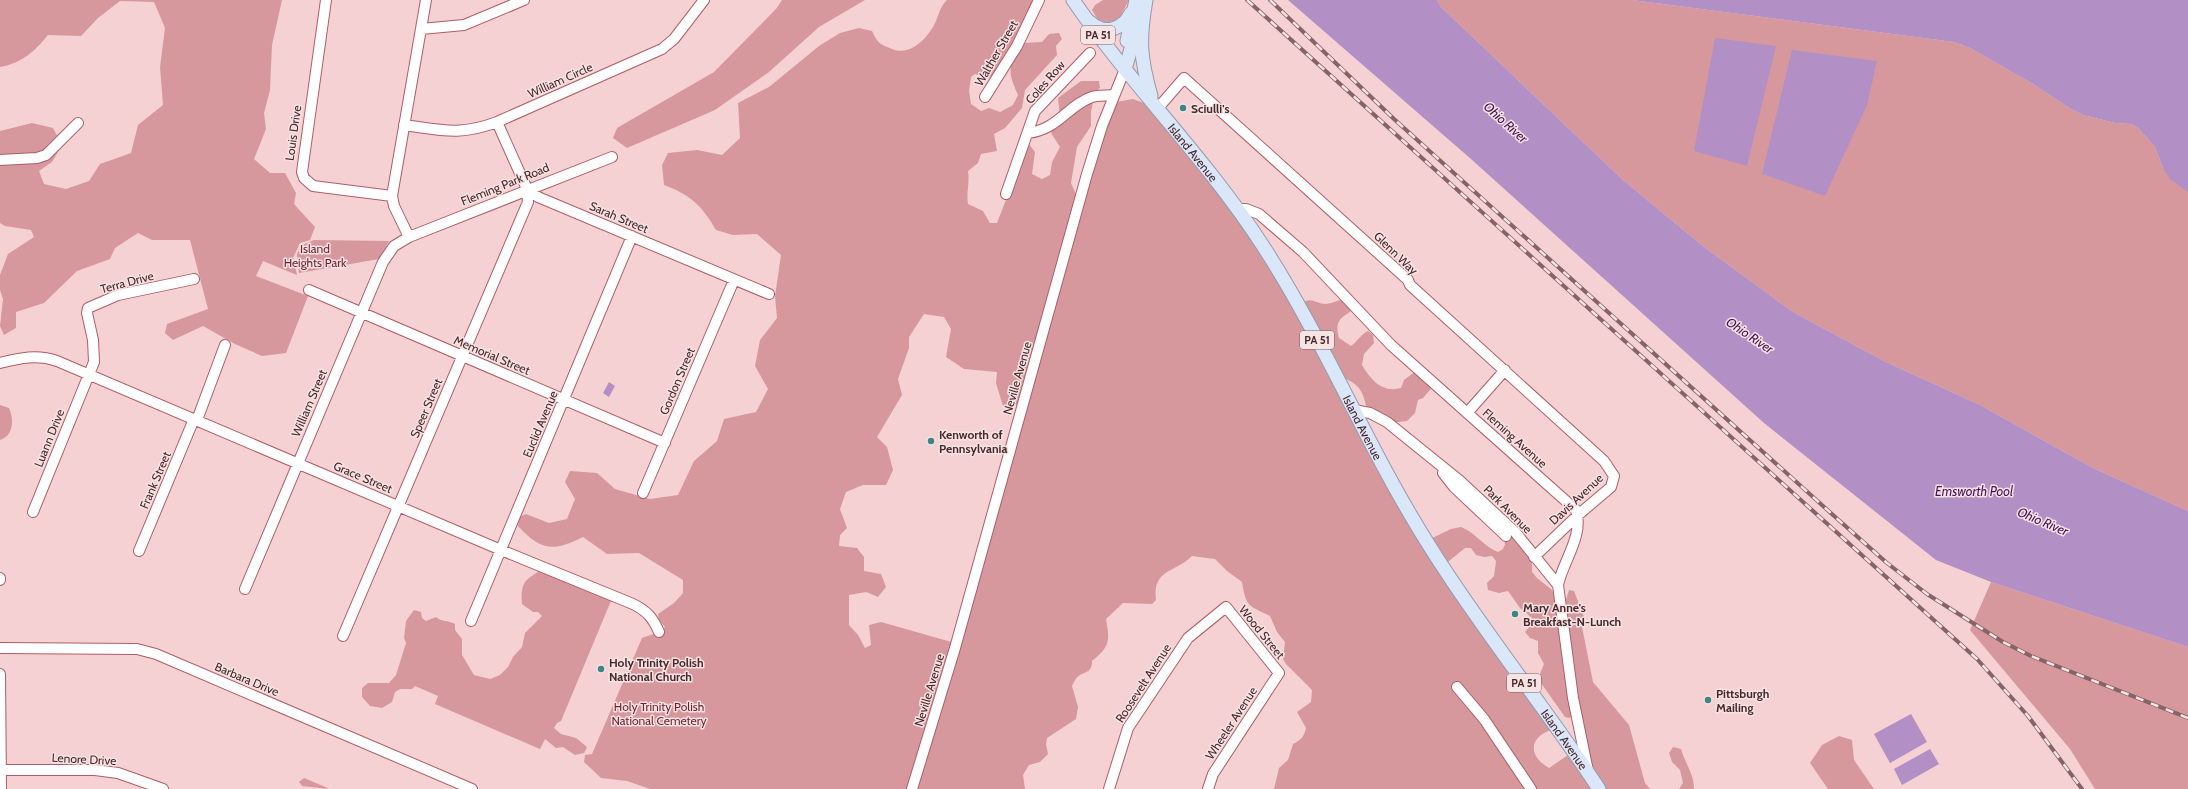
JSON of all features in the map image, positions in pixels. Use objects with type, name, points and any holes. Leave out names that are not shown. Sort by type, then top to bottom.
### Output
[{"type":"main road","name":"PA 51","points":[[1073,0],[1085,18],[1125,69]]},
{"type":"main road","points":[[1085,18],[1095,26],[1113,30],[1126,21],[1141,1]]},
{"type":"main road","points":[[1125,69],[1126,49],[1141,1]]},
{"type":"main road","points":[[1141,1],[1140,53],[1155,105]]},
{"type":"main road","name":"Island Avenue","points":[[1125,69],[1238,209],[1264,247],[1302,312],[1385,470],[1431,549],[1479,621],[1599,789]]},
{"type":"street","name":"Louis Drive","points":[[326,0],[302,172],[304,178],[314,186],[392,196]]},
{"type":"street","points":[[409,237],[394,206],[392,196],[426,0]]},
{"type":"street","points":[[421,29],[464,25],[524,0]]},
{"type":"street","name":"William Circle","points":[[404,125],[457,132],[479,129],[498,122],[662,49],[674,39],[704,0]]},
{"type":"street","name":"Walther Street","points":[[985,97],[1017,46],[1039,0]]},
{"type":"street","name":"Coles Row","points":[[1006,194],[1035,111],[1090,53]]},
{"type":"street","name":"Neville Avenue","points":[[912,789],[957,640],[1089,167],[1102,126],[1125,69]]},
{"type":"street","name":"Glenn Way","points":[[1155,105],[1184,78],[1591,447],[1610,468],[1614,476]]},
{"type":"street","points":[[1028,133],[1040,131],[1050,127],[1086,100],[1094,96],[1114,95]]},
{"type":"street","points":[[498,122],[527,189]]},
{"type":"street","points":[[0,160],[37,158],[46,155],[78,123]]},
{"type":"street","name":"Fleming Park Road","points":[[409,237],[612,156]]},
{"type":"street","name":"Sarah Street","points":[[527,189],[538,197],[769,294]]},
{"type":"street","name":"Speer Street","points":[[343,636],[528,202],[527,189]]},
{"type":"street","name":"Fleming Avenue","points":[[1238,209],[1246,209],[1259,214],[1303,252],[1391,345],[1572,506],[1578,515]]},
{"type":"street","name":"Euclid Avenue","points":[[471,622],[632,236]]},
{"type":"street","name":"William Street","points":[[245,589],[387,253],[394,246],[409,237]]},
{"type":"street","name":"Terra Drive","points":[[90,375],[94,362],[95,351],[87,313],[88,308],[118,295],[194,278]]},
{"type":"street","name":"Gordon Street","points":[[643,493],[734,280]]},
{"type":"street","name":"Memorial Street","points":[[309,290],[664,443]]},
{"type":"street","name":"Frank Street","points":[[139,551],[196,420],[225,345]]},
{"type":"street","name":"Grace Street","points":[[0,362],[32,356],[47,358],[90,375],[501,550],[633,604],[646,611],[653,618],[659,632]]},
{"type":"street","points":[[1467,413],[1505,370]]},
{"type":"street","name":"Luann Drive","points":[[33,512],[90,375]]},
{"type":"street","name":"Park Avenue","points":[[1354,410],[1370,413],[1387,422],[1460,481],[1515,532],[1558,585]]},
{"type":"street","name":"Park Avenue","points":[[1432,459],[1454,487],[1506,536]]},
{"type":"street","name":"Davis Avenue","points":[[1534,557],[1611,486],[1614,476]]},
{"type":"street","points":[[1578,515],[1576,536],[1562,569],[1558,585],[1574,698],[1589,773]]},
{"type":"street","name":"Wood Street","points":[[1226,607],[1279,673]]},
{"type":"street","name":"Roosevelt Avenue","points":[[1109,789],[1128,728],[1188,638],[1226,607]]},
{"type":"street","name":"Barbara Drive","points":[[0,648],[137,649],[156,654],[472,789]]},
{"type":"street","name":"Wheeler Avenue","points":[[1208,789],[1213,774],[1279,673]]},
{"type":"street","points":[[0,674],[1,789]]},
{"type":"street","points":[[1457,687],[1484,719],[1531,789]]},
{"type":"street","name":"Lenore Drive","points":[[1,770],[95,770],[118,773],[163,789]]},
{"type":"green space","points":[[0,0],[282,0],[272,45],[270,90],[264,113],[266,129],[254,159],[270,173],[285,173],[296,193],[294,204],[315,227],[310,240],[300,243],[293,258],[297,275],[263,261],[256,276],[308,296],[286,353],[262,356],[235,344],[203,326],[173,340],[165,333],[167,324],[208,309],[190,240],[152,240],[138,233],[115,248],[110,259],[77,271],[44,303],[16,312],[16,328],[4,335],[0,326],[3,299],[0,290],[0,275],[8,254],[34,237],[31,230],[5,226],[0,223],[0,131],[32,123],[53,128],[62,145],[52,162],[39,171],[44,184],[66,189],[89,181],[100,164],[131,153],[138,125],[163,105],[160,67],[165,28],[154,2],[120,1],[98,18],[81,36],[48,35],[38,47],[21,60],[0,67]]},
{"type":"green space","points":[[782,0],[865,0],[819,27],[769,72],[715,110],[627,148],[613,138],[617,128],[714,72],[776,9]]},
{"type":"green space","name":"Holy Trinity Polish National Cemetery","points":[[947,0],[1035,0],[999,74],[988,78],[975,74],[971,77],[969,91],[971,104],[981,111],[989,108],[1000,112],[1013,105],[1018,95],[1012,79],[1011,68],[1012,63],[1023,43],[1042,42],[1049,34],[1059,33],[1062,39],[1056,46],[1057,55],[1025,90],[1022,108],[1005,128],[994,134],[997,151],[981,154],[978,163],[968,171],[968,204],[983,211],[990,223],[997,223],[1028,143],[1035,152],[1032,174],[1042,179],[1050,175],[1052,162],[1060,147],[1051,133],[1060,117],[1058,98],[1081,81],[1099,81],[1100,88],[1095,92],[1091,112],[1091,126],[1077,147],[1071,183],[1078,199],[1020,405],[1003,406],[996,383],[997,372],[964,369],[946,357],[951,329],[944,317],[924,314],[909,337],[909,348],[898,379],[902,395],[877,437],[887,447],[893,470],[886,485],[863,485],[846,492],[840,509],[847,528],[840,535],[839,546],[857,548],[864,557],[864,571],[881,574],[886,587],[878,597],[866,592],[849,595],[849,625],[858,635],[865,648],[871,645],[869,625],[881,622],[955,643],[910,789],[650,789],[627,781],[601,778],[584,762],[585,755],[592,754],[642,638],[662,631],[665,627],[659,620],[658,614],[674,603],[683,593],[683,580],[639,553],[607,554],[583,537],[573,542],[555,547],[541,544],[526,534],[518,526],[519,517],[526,514],[549,523],[567,519],[575,499],[565,482],[570,471],[597,473],[615,489],[650,499],[678,495],[694,461],[717,441],[724,419],[756,412],[768,389],[755,366],[760,340],[777,318],[775,296],[781,255],[757,234],[733,235],[716,230],[706,214],[695,202],[682,193],[664,185],[662,165],[668,153],[697,150],[722,155],[740,138],[738,103],[769,87],[819,46],[840,33],[859,28],[872,31],[880,43],[898,51],[904,51],[914,47],[928,35],[944,3]]},
{"type":"green space","points":[[1103,0],[1129,0],[1119,19],[1108,23],[1098,20],[1092,10],[1095,5]]},
{"type":"green space","points":[[1437,0],[1632,0],[1954,42],[1970,48],[2083,115],[2115,123],[2131,124],[2138,128],[2155,147],[2162,166],[2188,192],[2188,511],[2093,468],[1980,405],[1884,361],[1793,312],[1704,247],[1623,180],[1441,7]]},
{"type":"green space","points":[[1133,99],[1152,106],[1263,253],[1378,465],[1554,729],[1540,736],[1536,741],[1534,752],[1537,757],[1549,768],[1571,753],[1596,789],[1274,789],[1279,768],[1288,760],[1293,744],[1300,740],[1304,734],[1306,728],[1297,712],[1311,702],[1312,690],[1286,664],[1283,659],[1285,642],[1277,632],[1270,616],[1257,610],[1249,604],[1245,596],[1242,582],[1227,571],[1215,559],[1192,556],[1161,577],[1156,590],[1156,600],[1152,604],[1123,603],[1106,619],[1108,638],[1105,647],[1092,661],[1090,669],[1077,677],[1072,686],[1078,707],[1076,719],[1047,738],[1046,744],[1048,754],[1040,762],[1029,765],[1023,775],[1025,789],[915,789],[1104,126],[1116,102]]},
{"type":"green space","name":"Island Heights Park","points":[[314,240],[389,241],[379,259],[299,273],[297,254],[302,245]]},
{"type":"green space","points":[[1345,298],[1354,309],[1342,317],[1338,323],[1337,327],[1339,338],[1351,346],[1368,331],[1373,335],[1374,343],[1364,354],[1362,365],[1374,381],[1388,389],[1401,388],[1404,380],[1416,371],[1435,384],[1423,398],[1418,400],[1415,413],[1407,421],[1389,423],[1367,409],[1359,388],[1355,384],[1339,376],[1301,305],[1310,300],[1326,304]]},
{"type":"green space","points":[[0,405],[9,408],[12,417],[12,427],[8,435],[0,440]]},
{"type":"green space","points":[[1461,527],[1498,552],[1503,549],[1505,544],[1503,535],[1517,528],[1524,531],[1526,545],[1532,558],[1532,572],[1552,590],[1556,597],[1573,713],[1570,718],[1565,717],[1541,683],[1540,674],[1544,664],[1538,653],[1538,641],[1530,638],[1525,632],[1530,626],[1532,618],[1520,608],[1508,591],[1499,593],[1488,590],[1487,583],[1494,576],[1496,561],[1492,556],[1484,557],[1476,555],[1471,548],[1465,548],[1444,565],[1428,540],[1451,529]]},
{"type":"green space","points":[[545,568],[613,596],[561,721],[557,723],[554,728],[561,734],[576,738],[587,747],[584,753],[575,755],[563,747],[556,748],[545,739],[540,749],[435,704],[438,696],[415,686],[412,689],[400,689],[395,692],[392,702],[382,708],[370,706],[362,697],[362,688],[368,683],[389,683],[396,675],[406,643],[404,638],[406,621],[414,610],[421,612],[422,618],[426,621],[436,617],[440,620],[455,624],[455,630],[462,639],[462,655],[474,675],[490,679],[500,675],[508,667],[513,657],[522,647],[525,633],[542,616],[538,612],[533,612],[522,604],[522,590],[523,585],[529,578]]},
{"type":"green space","points":[[1991,582],[2188,647],[2188,789],[2095,789],[2070,749],[1970,630]]},
{"type":"green space","points":[[1569,590],[1574,591],[1584,617],[1582,627],[1593,682],[1629,725],[1645,783],[1650,789],[1602,789],[1591,770],[1563,610]]},
{"type":"green space","points":[[1839,736],[1852,740],[1854,760],[1874,789],[1828,789],[1810,763],[1822,745]]},
{"type":"green space","points":[[1673,747],[1681,749],[1691,773],[1694,789],[1679,789],[1683,783],[1680,770],[1672,762],[1669,753]]},
{"type":"green space","points":[[304,778],[330,789],[302,786],[299,782]]},
{"type":"water","name":"Emsworth Pool","points":[[1288,0],[1437,0],[1441,7],[1623,180],[1704,247],[1793,312],[1884,361],[1980,405],[2093,468],[2188,511],[2188,647],[1991,582],[1936,560],[1764,423],[1471,159]]},
{"type":"water","points":[[1632,0],[2188,0],[2188,192],[2170,179],[2162,166],[2155,147],[2138,128],[2131,124],[2115,123],[2083,115],[1970,48],[1954,42]]},
{"type":"water","points":[[1715,38],[1776,46],[1747,166],[1694,151]]},
{"type":"water","points":[[1792,50],[1877,61],[1867,105],[1825,196],[1762,174]]},
{"type":"water","points":[[609,382],[615,386],[609,397],[603,393]]},
{"type":"water","points":[[1911,714],[1927,742],[1890,763],[1874,734]]},
{"type":"water","points":[[1930,749],[1939,764],[1902,785],[1894,769]]},
{"type":"railway","points":[[1247,0],[1977,659],[2028,716],[2082,789]]},
{"type":"railway","points":[[1270,0],[1394,119],[1887,563],[1927,594],[2003,642],[2031,656],[2188,718]]},
{"type":"place","name":"Sciulli's","points":[[1183,108]]},
{"type":"place","name":"Kenworth of Pennsylvania","points":[[931,441]]},
{"type":"place","name":"Mary Anne's Breakfast-N-Lunch","points":[[1515,614]]},
{"type":"place","name":"Holy Trinity Polish National Church","points":[[601,669]]},
{"type":"place","name":"Pittsburgh Mailing","points":[[1708,700]]},
{"type":"water label","name":"Ohio River","points":[[1506,122]]},
{"type":"water label","name":"Ohio River","points":[[1750,335]]},
{"type":"water label","name":"Ohio River","points":[[2043,521]]}]
